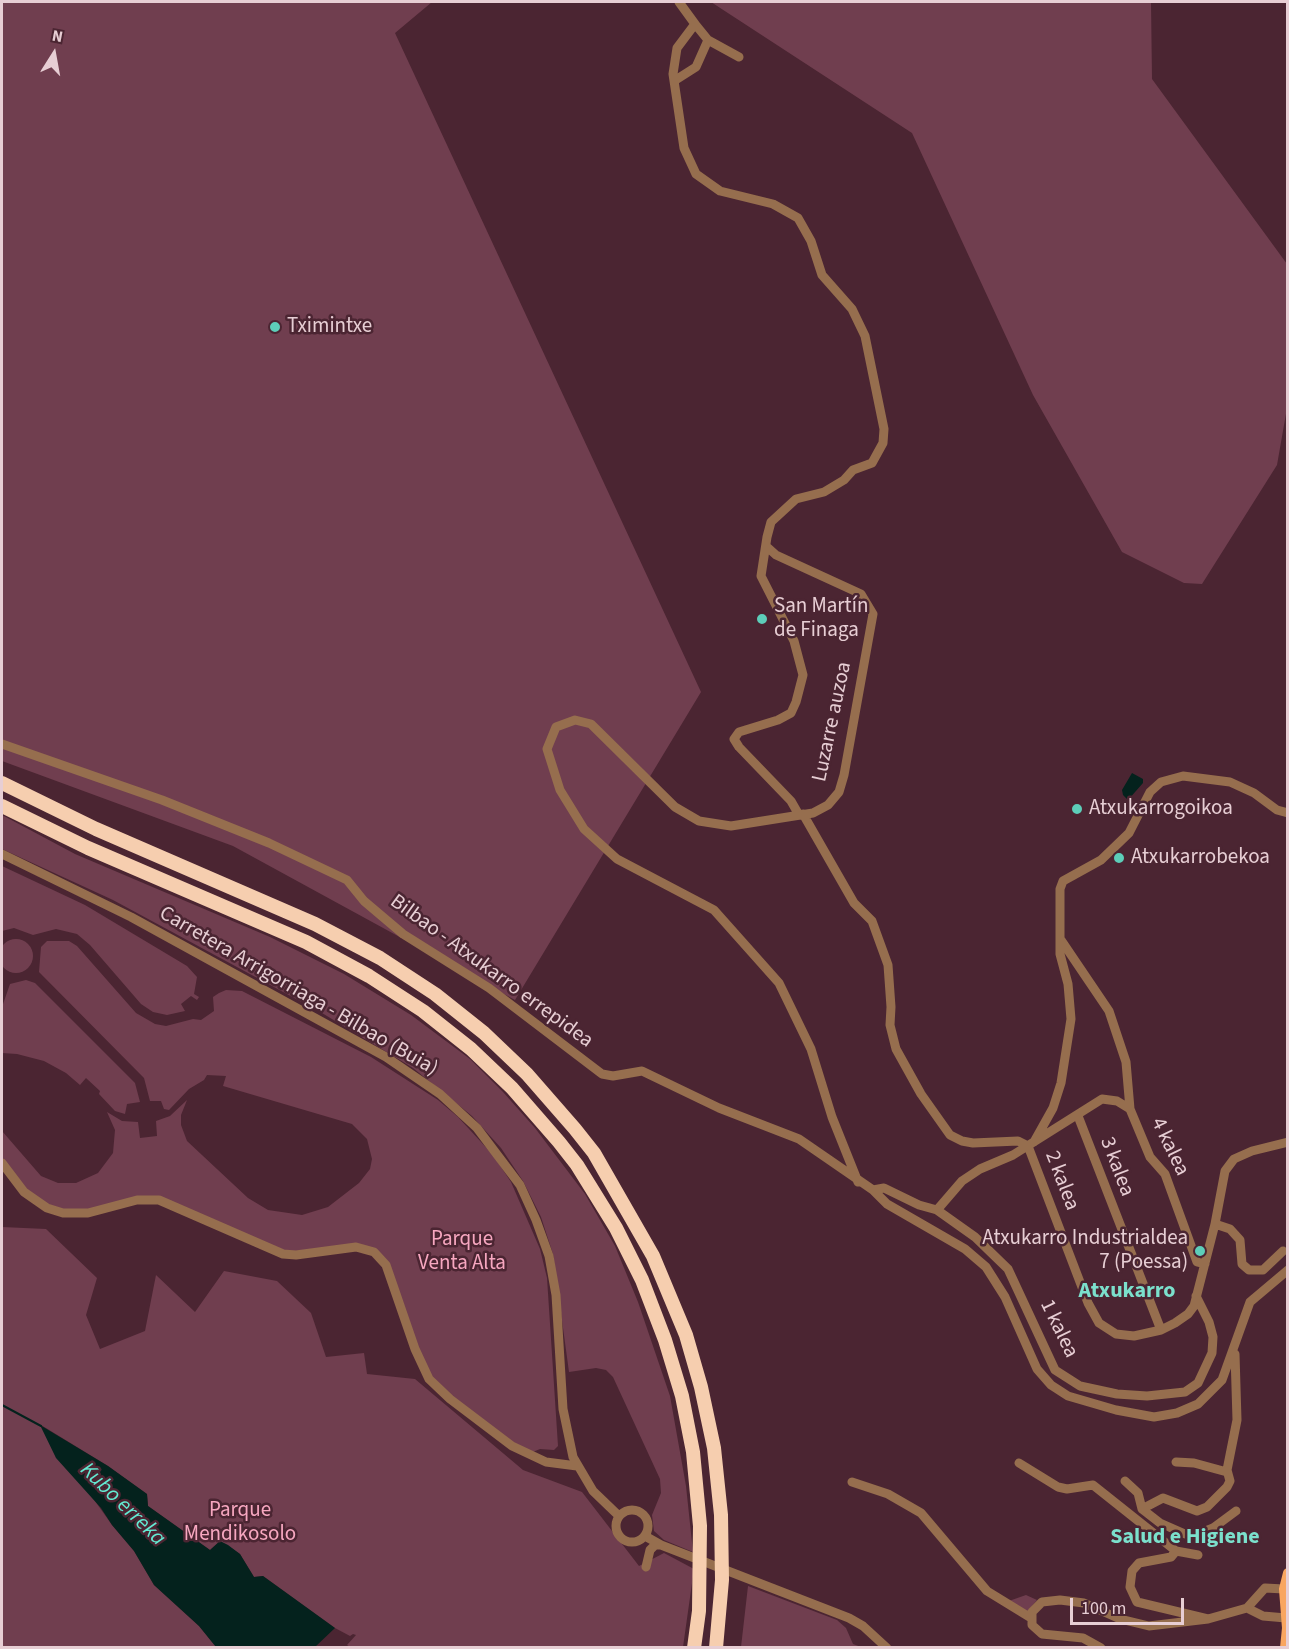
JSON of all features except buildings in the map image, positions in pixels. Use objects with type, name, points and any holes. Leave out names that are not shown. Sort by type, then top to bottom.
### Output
[{"type":"highway","points":[[2,783],[86,824],[315,924],[380,958],[435,994],[492,1041],[527,1074],[575,1129],[598,1161],[653,1256],[686,1335],[714,1448],[721,1515],[722,1580],[716,1647]]},
{"type":"highway","points":[[2,806],[88,848],[272,926],[355,967],[414,1004],[471,1049],[505,1081],[552,1133],[577,1165],[628,1251],[656,1312],[679,1386],[693,1452],[700,1526],[699,1611],[694,1647]]},
{"type":"main road","points":[[1285,1647],[1284,1589],[1287,1573]]},
{"type":"street","points":[[679,2],[708,40],[739,57]]},
{"type":"street","points":[[695,24],[677,48],[674,81],[684,148],[696,174],[720,191],[773,204],[798,218],[811,241],[822,275],[852,309],[865,336],[884,429],[883,442],[872,463],[853,470],[844,480],[824,492],[796,499],[771,522],[761,576],[794,641],[803,675],[791,713],[778,720],[739,732],[734,739],[791,801],[854,903],[872,921],[888,965],[890,1025],[896,1049],[921,1094],[950,1135],[973,1143],[1018,1141],[1030,1145]]},
{"type":"street","points":[[674,81],[696,67],[708,40]]},
{"type":"street","name":"Luzarre auzoa","points":[[766,546],[776,555],[861,594],[873,614],[839,792],[828,805],[813,813],[731,826],[699,821],[675,807],[591,724],[575,720],[556,727],[547,749],[560,790],[584,829],[617,858],[714,910],[779,982],[811,1049],[832,1117],[858,1182]]},
{"type":"street","name":"Bilbao - Atxukarro errepidea","points":[[2,744],[172,805],[269,843],[347,880],[364,901],[403,934],[489,988],[602,1074],[613,1076],[642,1071],[719,1108],[799,1139],[858,1182],[873,1190]]},
{"type":"street","points":[[1030,1145],[1053,1108],[1061,1083],[1069,1035],[1070,999],[1061,964],[1060,889],[1063,881],[1101,860],[1129,832],[1150,792],[1161,782],[1183,776],[1230,782],[1254,793],[1277,810],[1287,813]]},
{"type":"street","name":"Carretera Arrigorriaga - Bilbao (Buia)","points":[[2,854],[131,917],[386,1057],[440,1094],[477,1128],[520,1185],[536,1220],[549,1256],[556,1296],[566,1431],[577,1466],[593,1491],[619,1515]]},
{"type":"street","points":[[1061,940],[1109,1011],[1126,1062],[1130,1109]]},
{"type":"street","points":[[937,1210],[962,1181],[980,1169],[1013,1155],[1102,1099],[1117,1101],[1130,1109]]},
{"type":"street","name":"4 kalea","points":[[1130,1109],[1150,1157],[1165,1174],[1197,1262],[1205,1264]]},
{"type":"street","name":"3 kalea","points":[[1077,1116],[1161,1330]]},
{"type":"street","name":"2 kalea","points":[[1030,1145],[1088,1303],[1099,1323],[1116,1334],[1134,1336],[1161,1330],[1188,1314],[1205,1264],[1225,1171],[1240,1156],[1287,1142]]},
{"type":"street","points":[[2,1163],[24,1192],[47,1208],[63,1213],[88,1213],[137,1200],[159,1200],[284,1254],[296,1255],[356,1247],[374,1252],[386,1265],[415,1349],[435,1385],[512,1446],[546,1462],[577,1466]]},
{"type":"street","name":"1 kalea","points":[[873,1190],[884,1188],[919,1205],[937,1210],[975,1237],[1008,1269],[1054,1370],[1080,1386],[1139,1396],[1175,1394],[1198,1383],[1212,1353],[1213,1337],[1209,1322],[1196,1296]]},
{"type":"street","points":[[873,1190],[887,1204],[965,1249],[986,1267],[1005,1297],[1037,1369],[1051,1385],[1068,1396],[1142,1416],[1178,1413],[1198,1404],[1216,1388],[1226,1370],[1250,1302],[1287,1270]]},
{"type":"street","points":[[1215,1224],[1230,1229],[1240,1240],[1242,1264],[1249,1270],[1263,1270],[1283,1251]]},
{"type":"street","points":[[1142,1509],[1163,1498],[1180,1507],[1197,1511],[1207,1507],[1229,1477],[1237,1420],[1234,1345]]},
{"type":"street","points":[[1176,1462],[1194,1462],[1229,1477]]},
{"type":"street","points":[[1019,1463],[1059,1487],[1068,1489],[1093,1485],[1176,1551],[1198,1555]]},
{"type":"street","points":[[1213,1475],[1229,1477]]},
{"type":"street","points":[[1125,1480],[1138,1493],[1142,1509],[1168,1532],[1176,1551]]},
{"type":"street","points":[[852,1482],[888,1494],[921,1513],[987,1590],[999,1600],[1031,1617]]},
{"type":"street","points":[[661,1545],[655,1545],[647,1553],[646,1569],[642,1538],[647,1521],[641,1513],[632,1510],[619,1515],[615,1527],[620,1537],[627,1542],[642,1538],[661,1545],[757,1581],[849,1618],[863,1626],[887,1647]]},
{"type":"street","points":[[1160,1523],[1185,1534],[1192,1534],[1213,1528],[1236,1510]]},
{"type":"street","points":[[1176,1551],[1172,1557],[1139,1563],[1132,1571],[1130,1578],[1131,1595],[1144,1606],[1208,1619]]},
{"type":"street","points":[[1101,1647],[1083,1638],[1042,1634],[1035,1629],[1031,1617],[1032,1612],[1042,1602],[1060,1600],[1084,1604],[1119,1619],[1149,1626],[1208,1619],[1252,1607],[1265,1588],[1284,1589]]},
{"type":"street","points":[[1252,1607],[1274,1619],[1286,1618]]},
{"type":"green space","points":[[2,2],[432,2],[395,33],[701,692],[515,1000],[233,846],[2,761]]},
{"type":"green space","points":[[711,2],[1151,2],[1152,79],[1287,264],[1287,408],[1277,465],[1202,584],[1184,583],[1122,552],[1033,395],[912,133]]},
{"type":"green space","points":[[2,815],[75,854],[270,937],[344,974],[411,1015],[470,1059],[503,1092],[535,1128],[585,1194],[615,1246],[638,1302],[670,1396],[686,1486],[693,1552],[664,1540],[654,1531],[652,1515],[661,1493],[660,1479],[613,1377],[606,1370],[596,1368],[569,1372],[553,1254],[541,1217],[523,1181],[501,1148],[472,1116],[413,1068],[322,1013],[113,900],[2,849]]},
{"type":"green space","points":[[2,866],[85,905],[187,966],[197,977],[194,994],[199,997],[197,1000],[191,996],[181,1004],[185,1011],[167,1015],[153,1012],[141,1004],[90,945],[77,934],[56,929],[33,935],[14,928],[2,931]]},
{"type":"green space","points":[[16,939],[28,944],[33,956],[28,968],[16,973],[4,968],[-1,956],[4,944]]},
{"type":"green space","name":"Parque Venta Alta","points":[[47,941],[69,941],[77,946],[136,1013],[155,1024],[166,1026],[193,1019],[201,1020],[214,1011],[213,997],[226,990],[242,991],[371,1057],[438,1100],[458,1117],[493,1155],[511,1182],[540,1249],[547,1278],[558,1446],[554,1450],[540,1449],[528,1454],[429,1379],[386,1265],[365,1248],[296,1255],[159,1200],[76,1214],[32,1199],[2,1163],[2,1131],[41,1176],[58,1183],[76,1183],[98,1173],[113,1153],[115,1130],[107,1112],[122,1121],[138,1122],[140,1138],[157,1136],[156,1121],[170,1116],[187,1100],[181,1115],[181,1125],[187,1141],[248,1198],[268,1210],[302,1215],[328,1207],[359,1183],[370,1169],[372,1159],[367,1139],[352,1124],[223,1086],[226,1076],[207,1075],[204,1080],[189,1089],[169,1110],[164,1109],[161,1101],[150,1101],[144,1078],[39,972],[41,947]]},
{"type":"green space","points":[[26,980],[35,983],[135,1083],[140,1102],[127,1104],[125,1114],[115,1111],[99,1094],[100,1091],[86,1078],[80,1085],[66,1073],[44,1061],[17,1054],[2,1053],[2,1007],[10,984]]},
{"type":"green space","name":"Parque Mendikosolo","points":[[2,1227],[46,1229],[97,1278],[86,1315],[100,1349],[145,1331],[156,1275],[195,1312],[224,1271],[277,1281],[311,1313],[326,1357],[364,1353],[367,1374],[415,1379],[523,1470],[582,1492],[639,1566],[664,1553],[694,1569],[683,1647],[350,1647],[347,1645],[356,1635],[350,1636],[335,1628],[263,1576],[254,1577],[240,1554],[220,1541],[210,1550],[148,1506],[147,1494],[108,1466],[41,1425],[112,1525],[134,1551],[154,1585],[199,1626],[216,1647],[2,1648]]},
{"type":"green space","points":[[748,1586],[837,1620],[846,1628],[853,1644],[861,1647],[741,1647]]},
{"type":"green space","points":[[1026,1595],[1037,1600],[1026,1613],[1006,1602]]},
{"type":"water","points":[[1132,773],[1143,779],[1143,783],[1128,800],[1122,790]]},
{"type":"water","points":[[40,1425],[108,1466],[147,1494],[148,1506],[210,1550],[220,1541],[228,1545],[240,1554],[254,1577],[263,1576],[335,1628],[315,1647],[216,1647],[199,1626],[154,1585],[134,1551],[101,1508],[56,1458]]},
{"type":"waterway","name":"Kubo erreka","points":[[2,1405],[41,1426]]},
{"type":"place","name":"Tximintxe","points":[[275,327]]},
{"type":"place","name":"San Martín de Finaga","points":[[762,619]]},
{"type":"place","name":"Atxukarrogoikoa","points":[[1077,809]]},
{"type":"place","name":"Atxukarrobekoa","points":[[1119,858]]},
{"type":"place","name":"Atxukarro Industrialdea 7 (Poessa)","points":[[1200,1251]]},
{"type":"district","name":"Atxukarro","points":[[1127,1292]]},
{"type":"district","name":"Salud e Higiene","points":[[1185,1538]]}]
